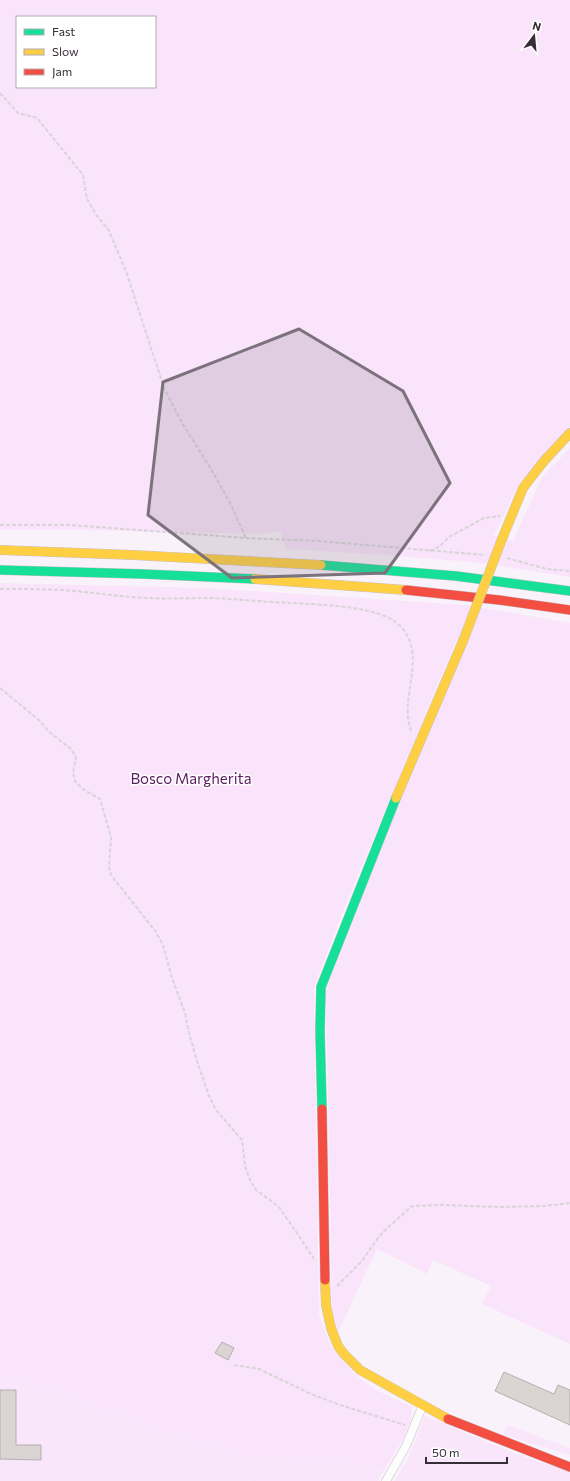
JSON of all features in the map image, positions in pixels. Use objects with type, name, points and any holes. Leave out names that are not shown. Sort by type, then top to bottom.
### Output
[{"type":"main road","points":[[570,433],[544,461],[523,488],[463,641],[360,886],[321,987],[320,1008],[325,1299],[330,1328],[338,1346],[360,1370],[461,1426],[570,1467]]},
{"type":"main road","points":[[0,550],[94,552],[432,573],[518,582],[570,591]]},
{"type":"main road","points":[[0,570],[94,572],[298,581],[520,602],[570,610]]},
{"type":"street","points":[[386,1481],[404,1450],[423,1405]]},
{"type":"path","points":[[0,93],[18,113],[37,118],[83,176],[87,199],[97,216],[108,229],[126,271],[164,388],[182,424],[212,468],[246,538]]},
{"type":"path","points":[[429,551],[440,546],[449,537],[484,518],[512,514]]},
{"type":"path","points":[[0,525],[70,525],[246,538],[319,541],[488,555]]},
{"type":"path","points":[[503,558],[547,569],[570,571]]},
{"type":"path","points":[[0,589],[63,590],[148,598],[208,598],[324,605],[348,607],[391,619],[402,627],[410,639],[413,664],[408,704],[408,724],[418,747]]},
{"type":"path","points":[[0,688],[40,721],[48,731],[71,749],[76,757],[73,774],[75,781],[84,790],[100,799],[111,837],[109,866],[111,875],[156,932],[163,945],[172,978],[185,1013],[196,1061],[212,1103],[223,1120],[242,1140],[244,1166],[256,1190],[279,1207],[317,1264],[324,1266]]},
{"type":"path","points":[[325,1299],[362,1261],[384,1231],[412,1206],[441,1205],[499,1207],[544,1206],[570,1203]]},
{"type":"path","points":[[234,1366],[259,1369],[311,1394],[414,1427]]},
{"type":"highlighted area","points":[[299,329],[403,391],[450,483],[385,573],[232,578],[148,515],[163,382]]},
{"type":"shaded area","points":[[0,1377],[41,1387],[148,1428],[244,1456],[328,1462],[384,1470],[378,1481],[270,1477],[248,1481],[0,1481]]},
{"type":"shaded area","points":[[425,1416],[524,1457],[570,1471],[570,1481],[394,1481],[409,1457]]},
{"type":"shaded area","points":[[507,1425],[570,1448],[570,1455],[503,1435]]},
{"type":"green space","points":[[0,0],[570,0],[570,427],[518,485],[494,536],[513,541],[542,477],[570,448],[570,577],[481,563],[286,549],[280,531],[258,534],[79,530],[0,530]]},
{"type":"green space","name":"Bosco Margherita","points":[[0,583],[208,588],[467,605],[570,623],[570,1344],[482,1304],[491,1286],[433,1260],[427,1274],[377,1249],[338,1332],[332,1308],[326,989],[351,920],[463,641],[457,639],[341,916],[314,988],[319,1314],[331,1347],[354,1374],[376,1390],[412,1407],[410,1423],[402,1441],[384,1470],[328,1462],[244,1456],[148,1428],[41,1387],[0,1377]]},
{"type":"green space","points":[[270,1477],[343,1479],[358,1481],[248,1481]]},
{"type":"building","points":[[222,1342],[234,1348],[228,1360],[215,1353]]},
{"type":"building","points":[[504,1372],[554,1394],[558,1385],[570,1390],[570,1425],[495,1391]]},
{"type":"building","points":[[0,1390],[16,1390],[16,1445],[41,1445],[41,1460],[0,1459]]},
{"type":"traffic: fast","points":[[321,565],[456,576],[570,591]]},
{"type":"traffic: fast","points":[[0,570],[255,579]]},
{"type":"traffic: fast","points":[[322,1109],[320,1031],[321,987],[396,798]]},
{"type":"traffic: slow","points":[[502,539],[523,488],[544,461],[570,433]]},
{"type":"traffic: slow","points":[[463,641],[502,539]]},
{"type":"traffic: slow","points":[[0,550],[133,555],[321,565]]},
{"type":"traffic: slow","points":[[255,579],[406,590]]},
{"type":"traffic: slow","points":[[396,798],[463,641]]},
{"type":"traffic: slow","points":[[325,1280],[326,1305],[331,1328],[338,1346],[344,1354],[360,1370],[448,1419]]},
{"type":"traffic: jam","points":[[406,590],[499,600],[570,610]]},
{"type":"traffic: jam","points":[[322,1109],[325,1280]]},
{"type":"traffic: jam","points":[[448,1419],[570,1467]]}]
